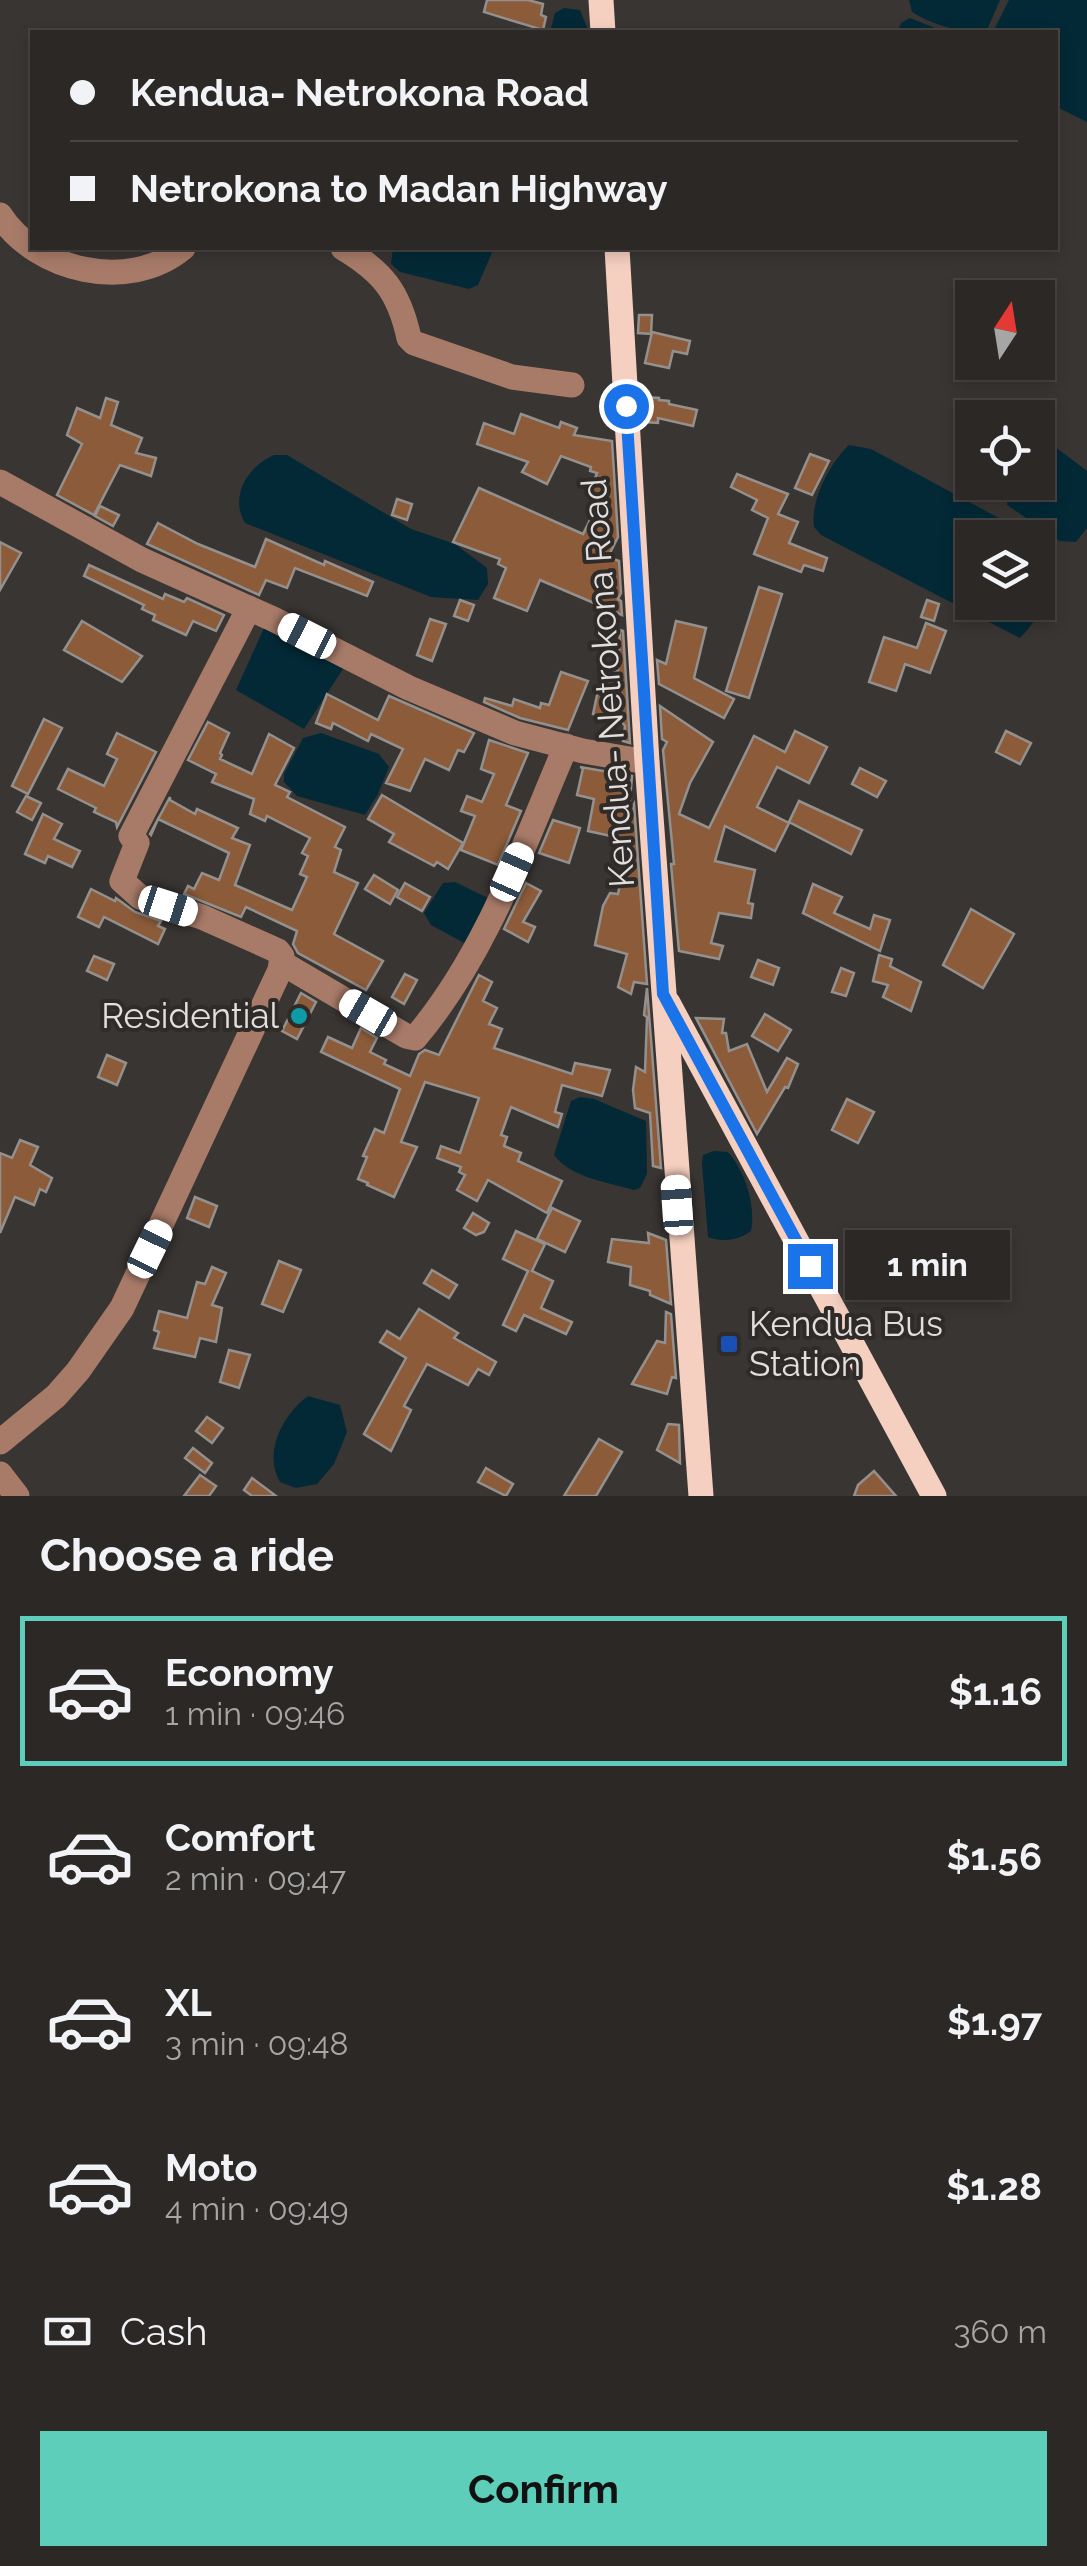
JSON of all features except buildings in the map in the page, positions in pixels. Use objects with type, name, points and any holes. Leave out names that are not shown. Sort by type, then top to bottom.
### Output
[{"type":"main road","points":[[600,0],[603,30]]},
{"type":"main road","name":"Kendua- Netrokona Road","points":[[617,250],[647,762],[700,1496]]},
{"type":"main road","points":[[663,994],[934,1496]]},
{"type":"street","points":[[0,215],[30,247]]},
{"type":"street","points":[[34,250],[49,260],[79,269],[111,271],[142,268],[180,250]]},
{"type":"street","points":[[346,250],[368,263],[390,285],[414,343],[512,377],[572,385]]},
{"type":"street","points":[[0,482],[142,560],[409,688],[515,733],[647,762]]},
{"type":"street","points":[[249,608],[130,836],[137,843],[122,882],[140,897],[202,917],[278,951],[282,963],[406,1036],[414,1038],[456,986],[566,746]]},
{"type":"street","points":[[0,1442],[56,1396],[122,1308],[282,963]]},
{"type":"street","points":[[0,1474],[17,1496]]},
{"type":"water","points":[[909,0],[1000,0],[987,30],[957,29],[912,12]]},
{"type":"water","points":[[1009,0],[1087,0],[1087,122],[1058,108],[1058,30],[994,30]]},
{"type":"water","points":[[564,8],[580,10],[588,30],[551,30],[555,13]]},
{"type":"water","points":[[910,18],[940,30],[898,30]]},
{"type":"water","points":[[393,250],[493,250],[478,285],[469,289],[400,272],[391,264]]},
{"type":"water","points":[[849,445],[871,449],[955,494],[955,500],[965,500],[1003,520],[955,520],[955,604],[821,535],[814,527],[818,494]]},
{"type":"water","points":[[1055,447],[1087,471],[1087,528],[1076,542],[1055,538],[1055,520],[1029,520],[1007,505],[1007,500],[1055,500]]},
{"type":"water","points":[[274,455],[287,455],[411,529],[455,544],[487,568],[488,584],[478,600],[431,597],[245,523],[239,503],[244,483],[256,466]]},
{"type":"water","points":[[985,620],[1034,620],[1020,638]]},
{"type":"water","points":[[264,628],[350,658],[304,729],[236,690]]},
{"type":"water","points":[[321,733],[379,754],[389,767],[365,815],[297,796],[284,782],[284,774],[303,738]]},
{"type":"water","points":[[455,882],[490,899],[470,946],[431,925],[424,913],[443,883]]},
{"type":"water","points":[[580,1097],[646,1121],[647,1174],[640,1188],[634,1190],[580,1174],[554,1155],[571,1101]]},
{"type":"water","points":[[728,1152],[748,1189],[751,1231],[736,1238],[708,1237],[702,1164],[703,1155]]},
{"type":"water","points":[[308,1396],[340,1405],[347,1432],[334,1464],[317,1484],[296,1488],[280,1482],[275,1471],[275,1447],[290,1413]]},
{"type":"place","name":"Residential","points":[[299,1016]]},
{"type":"place","name":"Kendua Bus Station","points":[[729,1344]]},
{"type":"route","points":[[626,406],[663,994],[810,1266]]}]
